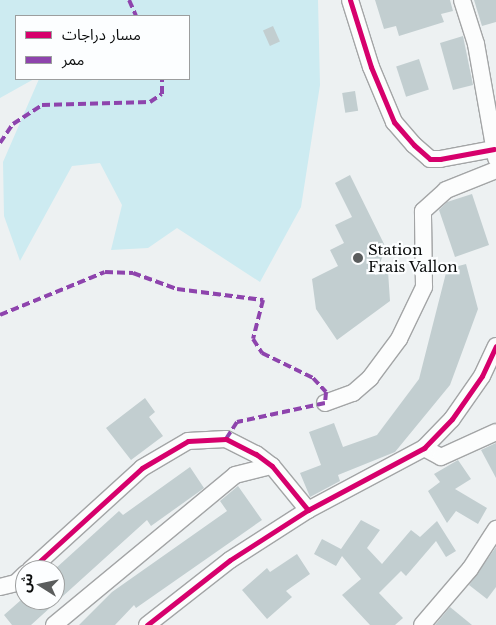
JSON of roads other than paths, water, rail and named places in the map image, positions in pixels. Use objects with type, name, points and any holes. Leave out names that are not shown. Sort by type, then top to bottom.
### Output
[{"type":"street","points":[[350,0],[371,67],[394,122],[414,145],[430,159],[495,150],[476,44],[462,0]]},
{"type":"street","points":[[325,403],[354,393],[370,378],[400,339],[424,287],[423,211],[446,190],[496,170]]},
{"type":"street","points":[[148,625],[230,560],[308,510],[398,464],[424,448],[452,419],[482,376],[496,346]]},
{"type":"street","points":[[398,464],[441,456],[496,432]]},
{"type":"street","points":[[41,560],[142,468],[188,441],[226,439],[272,466],[308,510]]},
{"type":"street","points":[[424,448],[441,456]]},
{"type":"street","points":[[54,625],[235,476],[272,466]]},
{"type":"street","points":[[422,625],[470,569],[496,529]]},
{"type":"street","points":[[0,587],[15,583]]},
{"type":"place","name":"Station Frais Vallon","points":[[358,258]]}]
